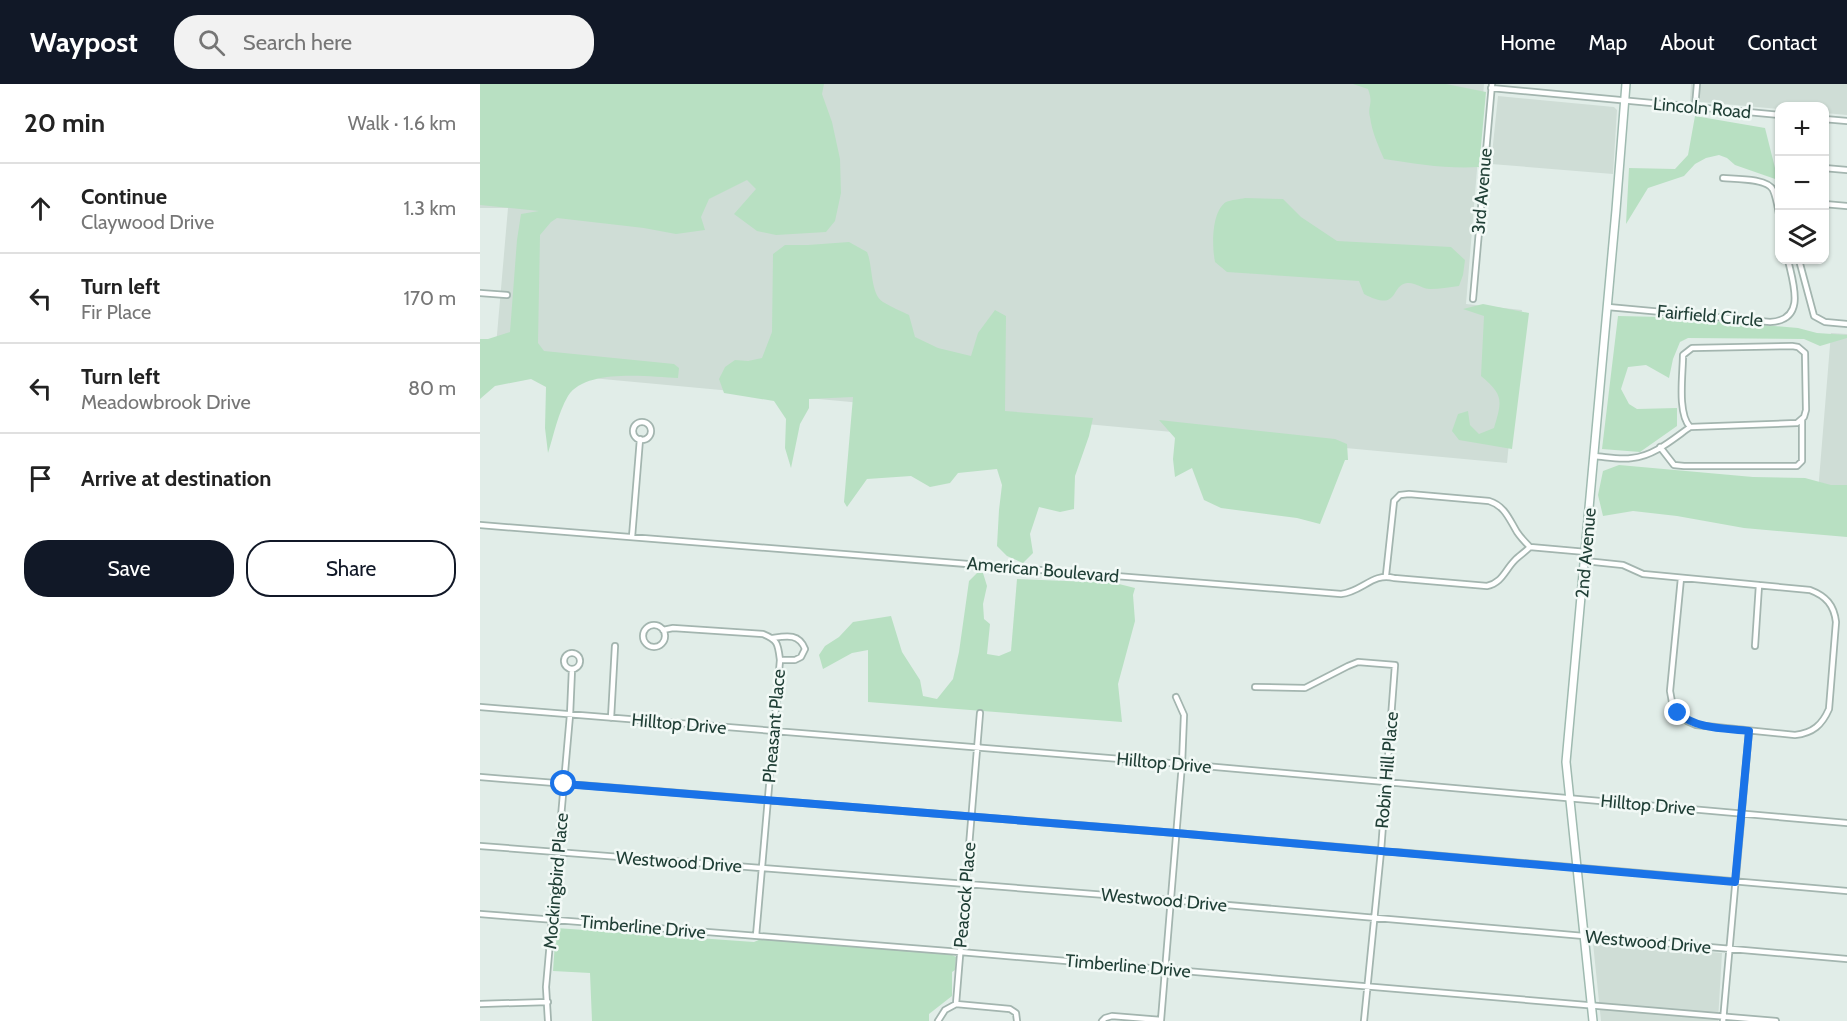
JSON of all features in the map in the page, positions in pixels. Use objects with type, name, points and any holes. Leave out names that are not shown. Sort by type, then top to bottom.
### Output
[{"type":"street","name":"2nd Avenue","points":[[1593,1021],[1566,762],[1626,84]]},
{"type":"street","points":[[1695,107],[1697,84]]},
{"type":"street","name":"Lincoln Road","points":[[1492,86],[1775,115]]},
{"type":"street","name":"3rd Avenue","points":[[1473,299],[1492,86]]},
{"type":"street","points":[[1829,119],[1847,121]]},
{"type":"street","points":[[1829,168],[1847,170]]},
{"type":"street","points":[[1723,178],[1759,181],[1771,186],[1777,210]]},
{"type":"street","points":[[1829,204],[1847,206]]},
{"type":"street","name":"Fairfield Circle","points":[[1608,307],[1778,321],[1789,315],[1795,302],[1789,264]]},
{"type":"street","points":[[1800,264],[1814,316],[1824,322],[1847,324]]},
{"type":"street","points":[[480,293],[507,295]]},
{"type":"street","points":[[1660,447],[1674,465],[1797,466],[1802,461],[1802,420],[1806,410],[1805,352],[1792,346],[1692,348],[1683,356],[1683,407],[1685,419],[1690,427]]},
{"type":"street","points":[[1594,456],[1630,459],[1641,456],[1660,447],[1690,427],[1797,423],[1802,420]]},
{"type":"street","points":[[632,537],[640,439]]},
{"type":"street","points":[[1530,548],[1515,560],[1494,585],[1395,578],[1386,575],[1394,501],[1400,495],[1420,495],[1489,501],[1498,504],[1505,510],[1519,535],[1530,548],[1623,565],[1643,573],[1810,590],[1821,594],[1830,602],[1835,612],[1836,622],[1829,709],[1824,720],[1816,729],[1806,734],[1795,735],[1696,725],[1678,713],[1672,702],[1670,690],[1680,578]]},
{"type":"street","name":"American Boulevard","points":[[480,525],[1341,594],[1351,593],[1370,581],[1386,575]]},
{"type":"street","points":[[1755,646],[1759,585]]},
{"type":"street","points":[[659,626],[663,630],[665,637],[663,643],[651,647],[646,644],[643,632],[647,627],[659,626]]},
{"type":"street","points":[[663,630],[673,628],[762,634],[772,638],[778,645],[780,660],[795,660],[801,657],[805,649],[798,638],[786,636],[772,638]]},
{"type":"street","points":[[611,718],[615,646]]},
{"type":"street","name":"Pheasant Place","points":[[756,936],[780,660]]},
{"type":"street","name":"Robin Hill Place","points":[[1255,687],[1305,688],[1359,662],[1395,665],[1381,850],[1364,1021]]},
{"type":"street","name":"Mockingbird Place","points":[[548,1021],[546,987],[572,669]]},
{"type":"street","points":[[1102,1021],[1112,1016],[1162,1020],[1164,969],[1182,764],[1184,715],[1176,697]]},
{"type":"street","name":"Hilltop Drive","points":[[480,707],[1182,764],[1847,823]]},
{"type":"street","name":"Peacock Place","points":[[956,1004],[980,713]]},
{"type":"street","points":[[1723,1019],[1749,731]]},
{"type":"street","points":[[480,777],[1381,850],[1847,891]]},
{"type":"street","name":"Westwood Drive","points":[[480,846],[1170,900],[1847,959]]},
{"type":"street","name":"Timberline Drive","points":[[480,914],[1591,1004],[1723,1019],[1776,1021]]},
{"type":"street","points":[[480,1004],[548,1002]]},
{"type":"street","points":[[938,1021],[945,1010],[956,1004],[1010,1009],[1016,1013],[1017,1021]]},
{"type":"shaded area","points":[[480,84],[1484,84],[1466,304],[1522,310],[1507,463],[494,369],[508,208],[480,208]]},
{"type":"shaded area","points":[[1691,84],[1847,84],[1847,115],[1829,113],[1829,102],[1775,102],[1775,109],[1690,101]]},
{"type":"shaded area","points":[[1498,96],[1614,107],[1617,110],[1613,174],[1491,164]]},
{"type":"shaded area","points":[[1831,333],[1847,334],[1847,494],[1818,492]]},
{"type":"shaded area","points":[[1593,943],[1722,953],[1718,1021],[1601,1021]]},
{"type":"green space","points":[[480,84],[824,84],[822,94],[832,122],[840,159],[841,193],[835,221],[826,232],[776,235],[757,231],[734,214],[756,189],[747,180],[709,199],[701,217],[705,230],[676,234],[557,218],[551,222],[540,235],[538,343],[544,351],[674,364],[679,368],[678,378],[619,376],[589,381],[577,387],[568,396],[562,409],[548,453],[545,428],[546,387],[531,379],[495,386],[480,399],[480,339],[488,339],[510,332],[521,214],[539,211],[480,205]]},
{"type":"green space","points":[[1353,84],[1446,84],[1486,92],[1479,167],[1443,167],[1384,159],[1371,123],[1368,89]]},
{"type":"green space","points":[[1695,116],[1765,128],[1775,168],[1775,179],[1735,165],[1719,155],[1706,158],[1695,164],[1684,176],[1648,188],[1626,224],[1629,168],[1675,169],[1688,155]]},
{"type":"green space","points":[[1245,198],[1283,199],[1301,217],[1337,241],[1451,247],[1465,260],[1459,286],[1430,289],[1407,283],[1384,301],[1364,294],[1359,281],[1227,272],[1215,262],[1213,239],[1215,221],[1221,207],[1226,202]]},
{"type":"green space","points":[[849,242],[867,252],[874,286],[879,298],[909,315],[915,337],[938,348],[971,356],[978,333],[995,310],[1006,316],[1005,411],[1093,418],[1075,476],[1074,509],[1060,512],[1039,507],[1030,534],[1033,553],[1023,563],[1007,556],[997,546],[1002,485],[997,469],[958,473],[950,483],[930,487],[911,476],[867,479],[847,507],[844,502],[853,397],[809,399],[809,408],[800,424],[791,468],[785,448],[786,419],[774,401],[724,393],[719,379],[725,367],[735,360],[748,361],[762,358],[772,332],[773,254],[785,245]]},
{"type":"green space","points":[[1483,304],[1529,313],[1512,449],[1459,440],[1452,431],[1458,414],[1468,411],[1470,425],[1479,434],[1494,428],[1499,411],[1499,399],[1494,388],[1481,376],[1484,316],[1463,309]]},
{"type":"green space","points":[[1618,316],[1663,317],[1798,328],[1817,333],[1847,335],[1847,338],[1820,346],[1804,339],[1688,338],[1680,342],[1669,378],[1646,365],[1628,367],[1621,389],[1629,404],[1637,409],[1677,408],[1677,426],[1640,452],[1602,449]]},
{"type":"green space","points":[[1159,420],[1335,439],[1347,444],[1348,460],[1345,460],[1320,524],[1297,518],[1221,508],[1204,500],[1192,468],[1175,477],[1173,459],[1175,438]]},
{"type":"green space","points":[[1619,465],[1753,477],[1805,478],[1831,485],[1847,485],[1847,537],[1744,528],[1633,511],[1603,516],[1598,495],[1603,471]]},
{"type":"green space","points":[[978,572],[983,573],[987,586],[983,604],[984,619],[990,624],[987,654],[999,656],[1011,651],[1017,579],[1115,583],[1135,588],[1133,595],[1135,621],[1118,684],[1122,722],[868,702],[868,650],[852,653],[823,669],[819,655],[825,646],[839,637],[853,622],[891,616],[902,652],[920,680],[923,696],[937,699],[953,679],[969,581]]},
{"type":"green space","points":[[556,928],[754,942],[761,939],[948,953],[956,957],[955,970],[952,972],[952,996],[929,1014],[929,1021],[592,1021],[590,973],[553,971]]},
{"type":"route","points":[[564,784],[1176,833],[1735,882],[1749,731],[1696,725],[1678,713]]}]
